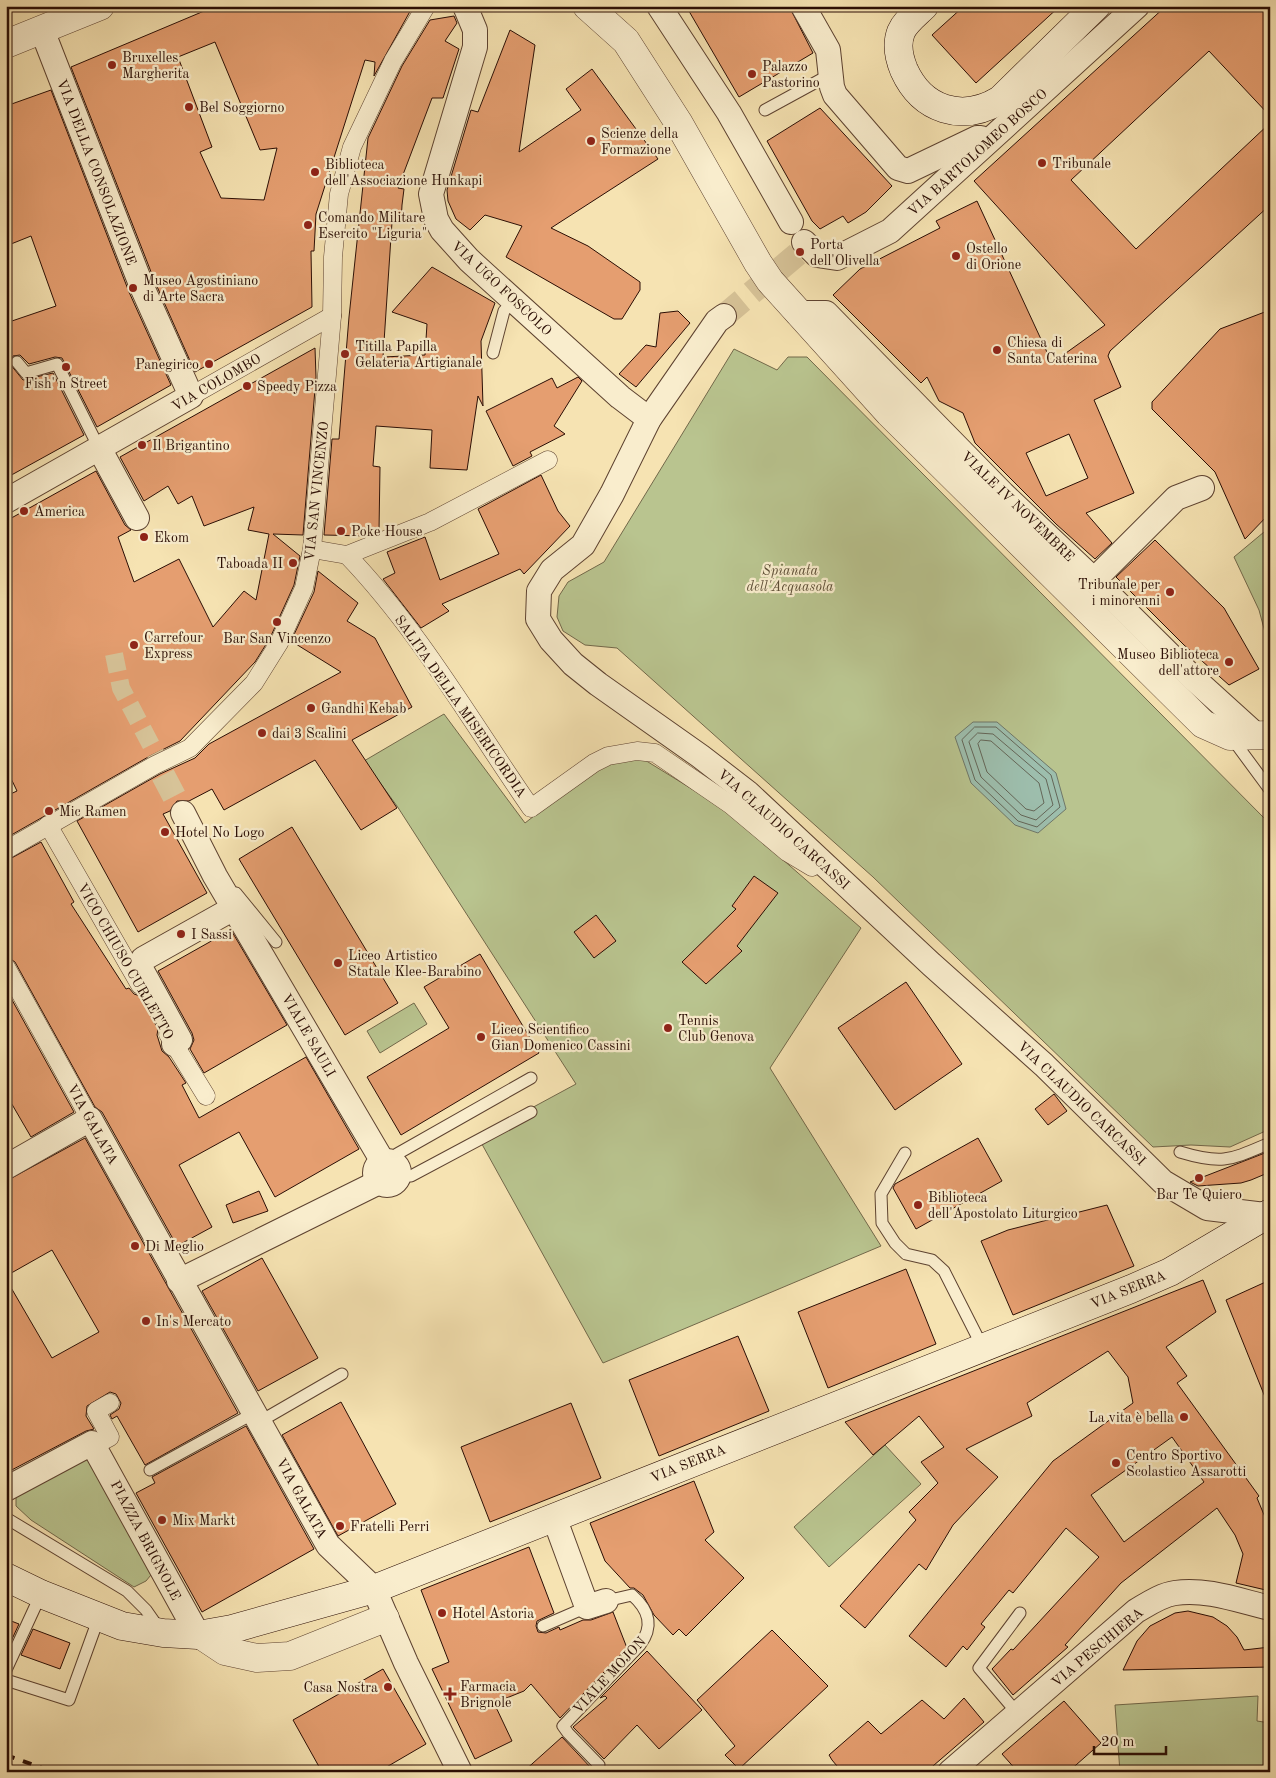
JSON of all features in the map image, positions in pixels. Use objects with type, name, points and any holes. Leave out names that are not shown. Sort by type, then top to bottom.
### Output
[{"type":"main road","points":[[6,44],[100,6]]},
{"type":"main road","points":[[587,6],[626,41],[678,122],[758,263],[780,296]]},
{"type":"main road","points":[[924,6],[906,23],[899,39],[900,61],[913,86],[934,105],[952,110],[971,111],[985,109],[1000,100],[1096,6]]},
{"type":"main road","name":"VIALE IV NOVEMBRE","points":[[780,296],[888,413],[1203,724],[1230,736],[1263,736]]},
{"type":"main road","name":"VIA SERRA","points":[[384,1584],[983,1348],[1170,1272],[1267,1214]]},
{"type":"main road","name":"PIAZZA BRIGNOLE","points":[[6,1577],[41,1594],[122,1626],[163,1633],[199,1636],[304,1610],[384,1584]]},
{"type":"main road","name":"PIAZZA BRIGNOLE","points":[[333,1639],[384,1584]]},
{"type":"main road","name":"PIAZZA BRIGNOLE","points":[[199,1636],[225,1651],[257,1658],[290,1656],[385,1618]]},
{"type":"street","name":"VIA SAN VINCENZO","points":[[6,850],[48,825],[159,770],[190,748],[254,683],[279,643],[304,588],[312,549],[332,316],[333,257],[340,194],[352,147],[393,61],[426,6]]},
{"type":"street","name":"VIA UGO FOSCOLO","points":[[465,6],[475,30],[475,47],[431,194],[436,219],[442,230],[469,260],[620,397],[649,419]]},
{"type":"street","points":[[659,6],[729,113],[792,222]]},
{"type":"street","points":[[803,6],[828,50],[835,95],[898,168],[903,171],[922,165],[977,138],[993,138]]},
{"type":"street","name":"VIA BARTOLOMEO BOSCO","points":[[804,247],[817,256],[837,258],[890,231],[1137,6]]},
{"type":"street","name":"VIA DELLA CONSOLAZIONE","points":[[42,30],[142,287],[191,396]]},
{"type":"street","name":"VIALE IV NOVEMBRE","points":[[780,296],[826,313],[1003,494],[1094,580],[1193,678],[1263,736]]},
{"type":"street","name":"VIA COLOMBO","points":[[6,501],[332,316]]},
{"type":"street","name":"VIA CLAUDIO CARCASSI","points":[[724,316],[717,321],[649,419],[583,545],[552,570],[539,591],[538,619],[551,640],[573,664],[598,684],[700,756],[748,794],[931,964],[1044,1065],[1163,1182],[1207,1208],[1267,1214]]},
{"type":"street","points":[[99,448],[137,518]]},
{"type":"street","points":[[312,549],[347,554],[430,522],[548,460]]},
{"type":"street","points":[[1094,580],[1176,498],[1202,488]]},
{"type":"street","name":"SALITA DELLA MISERICORDIA","points":[[347,554],[370,578],[412,633],[531,808],[594,763],[608,756],[637,751],[655,753],[731,805],[787,852],[812,867]]},
{"type":"street","name":"VIALE SAULI","points":[[183,813],[215,876],[388,1170]]},
{"type":"street","name":"VICO CHIUSO CURLETTO","points":[[48,825],[206,1096]]},
{"type":"street","points":[[174,1044],[180,1040],[140,968],[141,963],[143,960],[234,908]]},
{"type":"street","name":"VIA GALATA","points":[[6,966],[179,1281],[328,1545],[384,1584]]},
{"type":"street","points":[[6,1167],[90,1119]]},
{"type":"street","points":[[179,1281],[388,1170]]},
{"type":"street","points":[[6,1489],[89,1444],[95,1445],[110,1437],[96,1411],[110,1403]]},
{"type":"street","name":"PIAZZA BRIGNOLE","points":[[95,1445],[199,1636]]},
{"type":"street","points":[[554,1517],[597,1604]]},
{"type":"street","points":[[384,1584],[385,1618],[460,1772]]},
{"type":"street","name":"VIA PESCHIERA","points":[[950,1772],[1136,1611],[1155,1601],[1173,1593],[1192,1592],[1270,1608]]},
{"type":"lane","points":[[765,110],[831,74]]},
{"type":"lane","points":[[493,353],[504,311],[514,300]]},
{"type":"lane","points":[[17,362],[26,373],[57,364],[99,448]]},
{"type":"lane","name":"VIALE IV NOVEMBRE","points":[[1230,736],[1270,790]]},
{"type":"lane","points":[[215,876],[234,891],[276,942]]},
{"type":"lane","points":[[531,1078],[397,1154],[388,1170],[411,1176],[532,1112]]},
{"type":"lane","points":[[1180,1152],[1204,1159],[1231,1160],[1270,1143]]},
{"type":"lane","points":[[905,1153],[881,1194],[882,1223],[895,1243],[906,1254],[932,1260],[944,1271],[983,1348]]},
{"type":"lane","points":[[150,1470],[342,1374]]},
{"type":"lane","points":[[6,1518],[127,1591],[146,1610],[163,1633]]},
{"type":"lane","points":[[6,1670],[41,1594]]},
{"type":"lane","name":"VIALE MOJON","points":[[597,1604],[632,1595],[643,1605],[648,1621],[647,1635],[640,1645],[563,1726],[599,1765]]},
{"type":"lane","points":[[543,1626],[597,1604]]},
{"type":"lane","points":[[1018,1714],[979,1668],[1020,1613]]},
{"type":"lane","points":[[6,1680],[69,1700],[99,1617]]},
{"type":"green space","name":"Spianata dell'Acquasola","points":[[734,349],[777,370],[788,357],[807,357],[1270,824],[1270,1129],[1230,1147],[1191,1145],[1153,1147],[873,877],[617,648],[585,645],[563,631],[557,617],[559,596],[568,582],[604,562]]},
{"type":"green space","points":[[1270,527],[1270,651],[1259,610],[1234,557]]},
{"type":"green space","name":"Tennis Club Genova","points":[[444,714],[525,823],[596,768],[640,757],[726,810],[861,928],[770,1068],[881,1246],[603,1363],[478,1137],[576,1084],[397,806],[364,761]]},
{"type":"green space","points":[[414,1003],[427,1024],[380,1053],[367,1031]]},
{"type":"green space","points":[[885,1445],[921,1484],[829,1567],[794,1527]]},
{"type":"green space","points":[[95,1455],[155,1570],[146,1581],[134,1587],[31,1520],[16,1506],[16,1496]]},
{"type":"green space","points":[[1258,1696],[1257,1721],[1270,1723],[1270,1772],[1120,1772],[1115,1705]]},
{"type":"water","points":[[973,722],[997,722],[1056,773],[1066,809],[1038,833],[1015,825],[971,783],[955,737]]},
{"type":"building","points":[[216,6],[413,6],[374,76],[375,62],[365,60],[316,214],[314,251],[311,251],[312,307],[195,372],[155,282],[71,67]],"holes":[[[215,42],[260,150],[277,148],[264,200],[221,198],[200,152],[212,147],[178,57]]]},
{"type":"building","name":"Palazzo Pastorino","points":[[686,6],[789,6],[813,53],[739,97]]},
{"type":"building","points":[[964,6],[1060,6],[976,83],[932,35]]},
{"type":"building","points":[[1166,6],[1270,6],[1270,116],[1209,51],[1071,180],[1136,249],[1270,123],[1270,205],[1110,351],[1108,356],[1121,387],[1094,400],[1134,493],[1086,513],[1112,543],[1095,559],[1056,524],[975,443],[963,413],[939,401],[927,377],[921,383],[833,295],[860,269],[940,228],[936,221],[977,201],[1052,363],[1105,325],[974,181]],"holes":[[[1069,434],[1088,478],[1046,496],[1026,453]]]},
{"type":"building","points":[[454,16],[457,23],[445,41],[459,49],[443,98],[432,98],[398,188],[404,189],[401,223],[392,222],[383,357],[425,355],[427,324],[392,312],[432,267],[495,303],[481,341],[483,406],[478,396],[467,470],[430,468],[432,430],[376,426],[373,466],[380,467],[379,531],[367,536],[324,535],[332,439],[339,439],[349,317],[368,138],[402,66],[430,20]]},
{"type":"building","points":[[510,30],[535,45],[519,152],[581,110],[566,89],[592,69],[658,159],[551,228],[588,246],[640,282],[640,290],[622,319],[614,319],[506,257],[522,226],[485,215],[470,230],[456,219],[448,201],[447,190],[471,110],[478,112]]},
{"type":"building","points":[[51,90],[129,292],[171,385],[97,427],[62,358],[55,357],[29,364],[20,355],[13,356],[10,364],[23,380],[53,373],[84,435],[6,478],[6,323],[56,306],[31,236],[6,246],[6,106]]},
{"type":"building","points":[[820,108],[892,186],[866,212],[848,223],[843,216],[820,229],[812,221],[767,141]]},
{"type":"building","points":[[1270,310],[1270,513],[1245,539],[1215,472],[1152,409],[1152,402],[1220,329]]},
{"type":"building","points":[[678,311],[690,323],[636,387],[619,374],[646,345],[656,347],[660,313]]},
{"type":"building","points":[[315,348],[316,377],[303,535],[273,534],[300,556],[294,585],[270,638],[255,662],[180,741],[150,756],[6,838],[6,796],[17,791],[6,768],[6,521],[96,471],[125,525],[131,530],[118,537],[134,582],[179,559],[213,627],[244,591],[256,600],[269,534],[248,530],[254,507],[204,526],[192,496],[178,504],[168,486],[144,501],[120,457]]},
{"type":"building","points":[[578,377],[582,381],[554,426],[565,434],[530,452],[532,456],[513,466],[486,411],[552,378],[557,388]]},
{"type":"building","points":[[541,475],[558,511],[570,526],[524,574],[520,569],[442,604],[449,611],[421,628],[383,579],[395,573],[387,552],[425,537],[440,580],[499,554],[478,509]]},
{"type":"building","name":"Tribunale per i minorenni","points":[[1155,540],[1224,608],[1259,669],[1229,685],[1184,645],[1116,577]]},
{"type":"building","points":[[318,571],[358,603],[347,621],[375,638],[412,707],[352,740],[397,808],[361,830],[315,760],[224,810],[212,789],[189,801],[177,801],[170,811],[163,814],[207,893],[138,932],[77,821],[160,774],[195,758],[209,744],[341,672],[291,641],[314,592]]},
{"type":"building","name":"Liceo Artistico Statale Klee-Barabino","points":[[292,827],[398,1003],[345,1035],[239,859]]},
{"type":"building","points":[[41,842],[74,902],[71,904],[126,989],[129,988],[134,994],[140,996],[158,1029],[157,1035],[162,1051],[169,1057],[186,1083],[182,1085],[199,1118],[306,1057],[359,1149],[275,1197],[239,1132],[179,1165],[212,1227],[177,1246],[102,1112],[95,1107],[15,962],[6,956],[6,861]]},
{"type":"building","points":[[754,876],[778,893],[737,946],[742,951],[706,984],[682,962],[736,909],[732,906]]},
{"type":"building","points":[[596,915],[616,941],[594,958],[574,932]]},
{"type":"building","points":[[231,930],[287,1025],[204,1073],[190,1049],[194,1040],[192,1033],[158,971]]},
{"type":"building","name":"Liceo Scientifico Gian Domenico Cassini","points":[[480,954],[539,1053],[401,1135],[367,1077],[449,1028],[424,987]]},
{"type":"building","points":[[906,982],[962,1064],[895,1110],[838,1028]]},
{"type":"building","points":[[6,989],[74,1112],[31,1137],[6,1094]]},
{"type":"building","points":[[1054,1094],[1067,1111],[1048,1125],[1035,1109]]},
{"type":"building","points":[[85,1138],[238,1413],[145,1465],[117,1416],[112,1419],[110,1415],[119,1409],[121,1403],[116,1394],[110,1392],[87,1406],[86,1416],[94,1429],[86,1431],[6,1473],[6,1279],[52,1358],[99,1332],[52,1250],[6,1276],[6,1181]]},
{"type":"building","points":[[978,1138],[1002,1181],[916,1229],[893,1188],[895,1184]]},
{"type":"building","points":[[1270,1151],[1270,1172],[1251,1180],[1241,1183],[1198,1186],[1190,1182]]},
{"type":"building","points":[[259,1191],[268,1211],[233,1223],[226,1205]]},
{"type":"building","points":[[1107,1205],[1134,1266],[1013,1315],[981,1241],[1008,1230]]},
{"type":"building","points":[[262,1258],[318,1358],[258,1391],[202,1291]]},
{"type":"building","points":[[906,1269],[936,1344],[828,1388],[798,1312]]},
{"type":"building","points":[[1203,1280],[1216,1312],[1166,1347],[1187,1376],[1177,1383],[1259,1496],[1257,1498],[1270,1529],[1270,1591],[1236,1583],[1243,1554],[1235,1535],[1217,1508],[1121,1583],[1065,1645],[1068,1647],[1013,1695],[992,1669],[1011,1649],[1013,1650],[1099,1557],[1066,1528],[1013,1593],[1009,1590],[981,1624],[985,1627],[967,1650],[963,1646],[946,1667],[909,1636],[1053,1461],[1133,1403],[1128,1377],[1108,1351],[1027,1403],[1032,1416],[966,1449],[998,1477],[953,1525],[926,1570],[919,1564],[865,1628],[840,1606],[916,1520],[909,1512],[938,1483],[921,1462],[944,1447],[919,1416],[873,1455],[845,1422]],"holes":[[[1172,1437],[1204,1482],[1124,1542],[1091,1495]]]},
{"type":"building","points":[[1270,1280],[1270,1407],[1269,1407],[1226,1300]]},
{"type":"building","points":[[738,1336],[769,1411],[659,1456],[629,1380]]},
{"type":"building","points":[[341,1402],[396,1504],[338,1536],[282,1435]]},
{"type":"building","points":[[571,1403],[601,1478],[490,1522],[461,1447]]},
{"type":"building","points":[[246,1426],[314,1549],[202,1612],[136,1493],[155,1483],[152,1477]]},
{"type":"building","points":[[694,1481],[714,1532],[705,1540],[744,1578],[686,1636],[679,1629],[673,1635],[654,1615],[643,1595],[634,1588],[630,1588],[605,1561],[590,1523]]},
{"type":"building","points":[[529,1547],[554,1613],[537,1621],[538,1632],[546,1633],[559,1627],[560,1630],[583,1620],[591,1620],[613,1612],[627,1648],[560,1718],[531,1684],[524,1691],[494,1703],[512,1741],[475,1759],[432,1669],[449,1662],[421,1590]]},
{"type":"building","points":[[1188,1611],[1213,1617],[1227,1626],[1237,1637],[1244,1650],[1270,1647],[1270,1667],[1123,1670],[1137,1641],[1150,1626],[1175,1613]]},
{"type":"building","points":[[6,1619],[19,1624],[7,1650],[6,1650]]},
{"type":"building","points":[[33,1629],[70,1643],[60,1669],[21,1655]]},
{"type":"building","points":[[772,1630],[828,1686],[739,1769],[725,1755],[735,1746],[697,1700]]},
{"type":"building","points":[[647,1651],[702,1710],[659,1749],[637,1725],[604,1759],[573,1727],[607,1698],[605,1696],[600,1698]]},
{"type":"building","points":[[383,1669],[426,1744],[378,1772],[322,1772],[293,1720]]},
{"type":"building","points":[[964,1698],[984,1722],[926,1772],[842,1772],[829,1755],[868,1721],[881,1734],[922,1700],[944,1719]]},
{"type":"building","points":[[1064,1701],[1101,1743],[1068,1772],[1018,1772],[1002,1754]]},
{"type":"building","points":[[562,1737],[593,1770],[591,1772],[523,1772]]},
{"type":"tunnel","points":[[724,316],[800,252]]},
{"type":"tunnel","points":[[114,654],[121,688],[160,762]]},
{"type":"tunnel","points":[[163,775],[183,813]]},
{"type":"railway","points":[[6,1755],[53,1772]]},
{"type":"place","name":"Bruxelles Margherita","points":[[112,65]]},
{"type":"place","name":"Palazzo Pastorino","points":[[752,74]]},
{"type":"place","name":"Bel Soggiorno","points":[[189,107]]},
{"type":"place","name":"Scienze della Formazione","points":[[591,141]]},
{"type":"place","name":"Tribunale","points":[[1042,163]]},
{"type":"place","name":"Biblioteca dell'Associazione Hunkapi","points":[[315,172]]},
{"type":"place","name":"Comando Militare Esercito \"Liguria\"","points":[[308,225]]},
{"type":"place","name":"Porta dell'Olivella","points":[[800,252]]},
{"type":"place","name":"Ostello di Orione","points":[[956,256]]},
{"type":"place","name":"Museo Agostiniano di Arte Sacra","points":[[133,288]]},
{"type":"place","name":"Chiesa di Santa Caterina","points":[[997,350]]},
{"type":"place","name":"Titilla Papilla Gelateria Artigianale","points":[[345,354]]},
{"type":"place","name":"Panegirico","points":[[209,364]]},
{"type":"place","name":"Fish' n Street","points":[[66,367]]},
{"type":"place","name":"Speedy Pizza","points":[[247,386]]},
{"type":"place","name":"Il Brigantino","points":[[142,445]]},
{"type":"place","name":"America","points":[[24,511]]},
{"type":"place","name":"Poke House","points":[[341,531]]},
{"type":"place","name":"Ekom","points":[[144,537]]},
{"type":"place","name":"Taboada II","points":[[293,563]]},
{"type":"place","name":"Tribunale per i minorenni","points":[[1170,592]]},
{"type":"place","name":"Bar San Vincenzo","points":[[277,622]]},
{"type":"place","name":"Carrefour Express","points":[[134,645]]},
{"type":"place","name":"Museo Biblioteca dell'attore","points":[[1229,662]]},
{"type":"place","name":"Gandhi Kebab","points":[[311,708]]},
{"type":"place","name":"dai 3 Scalini","points":[[262,733]]},
{"type":"place","name":"Mic Ramen","points":[[49,811]]},
{"type":"place","name":"Hotel No Logo","points":[[165,832]]},
{"type":"place","name":"I Sassi","points":[[181,934]]},
{"type":"place","name":"Liceo Artistico Statale Klee-Barabino","points":[[338,963]]},
{"type":"place","name":"Tennis Club Genova","points":[[668,1028]]},
{"type":"place","name":"Liceo Scientifico Gian Domenico Cassini","points":[[481,1037]]},
{"type":"place","name":"Bar Te Quiero","points":[[1199,1178]]},
{"type":"place","name":"Biblioteca dell'Apostolato Liturgico","points":[[918,1205]]},
{"type":"place","name":"Di Meglio","points":[[135,1246]]},
{"type":"place","name":"In's Mercato","points":[[146,1321]]},
{"type":"place","name":"La vita è bella","points":[[1184,1417]]},
{"type":"place","name":"Centro Sportivo Scolastico Assarotti","points":[[1116,1463]]},
{"type":"place","name":"Mix Markt","points":[[162,1520]]},
{"type":"place","name":"Fratelli Perri","points":[[340,1526]]},
{"type":"place","name":"Hotel Astoria","points":[[442,1613]]},
{"type":"place","name":"Casa Nostra","points":[[388,1687]]},
{"type":"place","name":"Farmacia Brignole","points":[[450,1694]]}]
